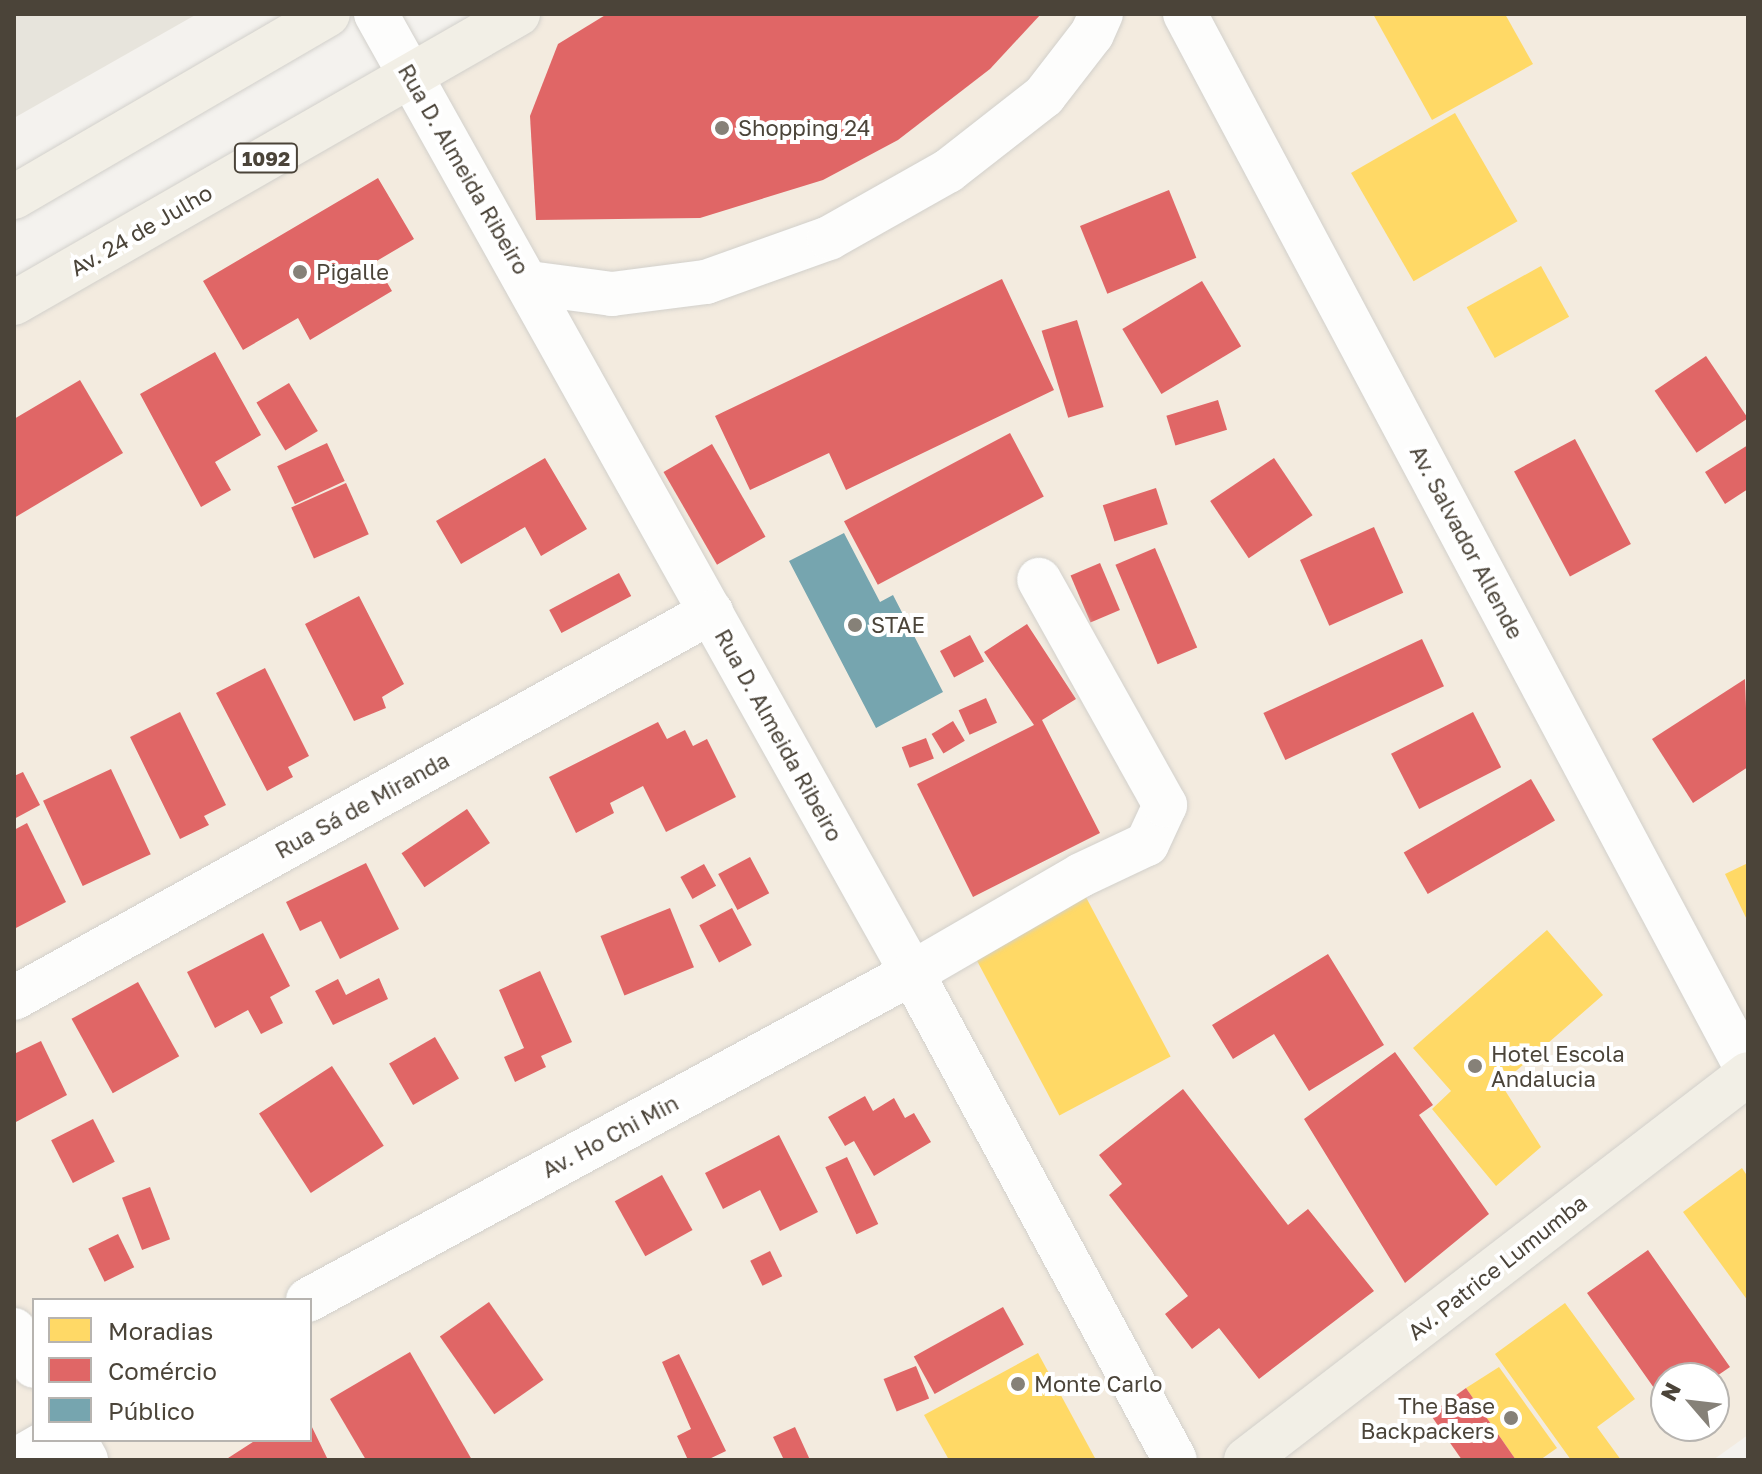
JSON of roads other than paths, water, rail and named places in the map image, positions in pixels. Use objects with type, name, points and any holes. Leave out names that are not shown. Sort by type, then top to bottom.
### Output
[{"type":"main road","points":[[14,197],[328,14]]},
{"type":"main road","name":"Av. 24 de Julho","points":[[14,303],[518,14]]},
{"type":"main road","name":"Av. Patrice Lumumba","points":[[1246,1460],[1748,1073]]},
{"type":"street","name":"Rua D. Almeida Ribeiro","points":[[376,14],[912,973],[1175,1460]]},
{"type":"street","points":[[529,283],[612,294],[706,282],[829,238],[948,171],[1044,96],[1101,14]]},
{"type":"street","name":"Av. Salvador Allende","points":[[1185,14],[1748,1073]]},
{"type":"street","name":"Av. Ho Chi Min","points":[[312,1298],[912,973],[1081,875],[1147,844],[1164,817],[1165,805],[1123,724],[1039,580]]},
{"type":"street","name":"Rua Sá de Miranda","points":[[14,998],[711,612]]},
{"type":"street","points":[[14,1330],[32,1362]]},
{"type":"street","points":[[16,1460],[48,1442]]},
{"type":"street","points":[[76,1442],[86,1460]]},
{"type":"place","name":"Shopping 24","points":[[722,128]]},
{"type":"place","name":"Pigalle","points":[[300,272]]},
{"type":"place","name":"STAE","points":[[855,625]]},
{"type":"place","name":"Hotel Escola Andalucia","points":[[1475,1066]]},
{"type":"place","name":"Monte Carlo","points":[[1018,1384]]},
{"type":"place","name":"The Base Backpackers","points":[[1511,1418]]}]
